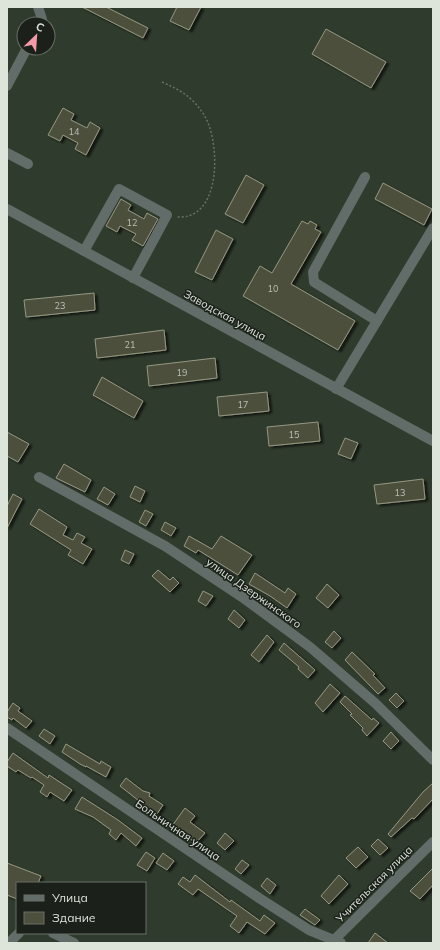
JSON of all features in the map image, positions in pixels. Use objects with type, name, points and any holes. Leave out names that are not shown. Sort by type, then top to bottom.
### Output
[{"type":"street","points":[[7,86],[23,56]]},
{"type":"street","points":[[7,153],[28,164]]},
{"type":"street","points":[[365,177],[313,272],[314,282],[377,321]]},
{"type":"street","points":[[84,251],[119,189],[167,215],[132,278]]},
{"type":"street","name":"Заводская улица","points":[[7,209],[433,442]]},
{"type":"street","points":[[336,389],[433,228]]},
{"type":"street","name":"улица Дзержинского","points":[[39,477],[165,546],[242,597],[310,647],[375,703],[433,760]]},
{"type":"street","name":"Больничная улица","points":[[7,728],[259,898],[309,930],[336,942]]},
{"type":"street","name":"Учительская улица","points":[[336,942],[433,842]]},
{"type":"street","points":[[9,943],[18,934]]},
{"type":"street","points":[[55,934],[74,943]]},
{"type":"path","points":[[162,82],[183,91],[192,98],[205,115],[213,134],[215,162],[213,183],[206,201],[198,211],[188,216],[167,215]]},
{"type":"building","points":[[82,7],[106,7],[148,28],[143,38]]},
{"type":"building","points":[[177,7],[201,7],[189,30],[170,21]]},
{"type":"building","points":[[326,29],[386,62],[371,88],[312,54]]},
{"type":"building","points":[[63,108],[74,114],[71,120],[87,128],[90,122],[100,128],[86,155],[75,149],[78,143],[63,135],[60,141],[48,135]]},
{"type":"building","points":[[246,175],[264,185],[243,223],[225,214]]},
{"type":"building","points":[[383,183],[432,209],[424,225],[375,199]]},
{"type":"building","points":[[121,199],[131,205],[128,210],[144,219],[147,213],[158,219],[143,246],[132,240],[136,234],[120,226],[117,232],[106,226]]},
{"type":"building","points":[[302,221],[308,224],[310,221],[317,225],[315,229],[321,232],[291,284],[355,321],[338,350],[243,296],[260,266],[272,273]]},
{"type":"building","points":[[216,230],[233,239],[212,280],[195,272]]},
{"type":"building","points":[[94,293],[95,310],[26,317],[24,300]]},
{"type":"building","points":[[164,330],[166,350],[97,358],[95,339]]},
{"type":"building","points":[[215,358],[217,378],[149,386],[147,366]]},
{"type":"building","points":[[102,377],[143,401],[134,418],[93,395]]},
{"type":"building","points":[[267,392],[269,411],[219,416],[217,397]]},
{"type":"building","points":[[318,422],[320,441],[269,446],[267,427]]},
{"type":"building","points":[[7,432],[29,444],[18,462],[7,456]]},
{"type":"building","points":[[345,438],[358,443],[351,459],[338,454]]},
{"type":"building","points":[[64,464],[91,480],[85,492],[56,478]]},
{"type":"building","points":[[423,479],[425,499],[377,504],[374,485]]},
{"type":"building","points":[[135,486],[145,491],[140,502],[130,497]]},
{"type":"building","points":[[104,487],[115,494],[108,505],[97,499]]},
{"type":"building","points":[[13,494],[22,499],[7,528],[7,506]]},
{"type":"building","points":[[39,509],[67,527],[63,535],[73,540],[77,533],[85,537],[81,543],[92,549],[83,564],[68,555],[71,550],[30,524]]},
{"type":"building","points":[[145,510],[153,514],[146,526],[139,522]]},
{"type":"building","points":[[165,522],[176,528],[171,536],[161,530]]},
{"type":"building","points":[[189,536],[212,549],[221,536],[252,555],[238,575],[198,550],[196,553],[184,546]]},
{"type":"building","points":[[125,550],[134,554],[129,564],[121,560]]},
{"type":"building","points":[[158,570],[170,580],[173,577],[179,583],[170,592],[152,576]]},
{"type":"building","points":[[255,573],[285,593],[288,588],[296,594],[287,608],[249,584]]},
{"type":"building","points":[[327,584],[339,595],[328,608],[316,598]]},
{"type":"building","points":[[203,591],[213,596],[206,606],[198,601]]},
{"type":"building","points":[[234,610],[245,620],[239,628],[228,619]]},
{"type":"building","points":[[334,631],[341,638],[332,648],[325,642]]},
{"type":"building","points":[[267,635],[274,642],[259,662],[251,655]]},
{"type":"building","points":[[284,643],[315,670],[308,678],[298,669],[299,667],[279,650]]},
{"type":"building","points":[[352,652],[375,674],[373,675],[385,688],[378,694],[345,660]]},
{"type":"building","points":[[330,684],[340,693],[323,712],[315,703]]},
{"type":"building","points":[[396,693],[404,701],[397,708],[389,700]]},
{"type":"building","points":[[345,696],[372,720],[373,718],[379,723],[367,736],[362,730],[363,728],[350,715],[352,714],[340,702]]},
{"type":"building","points":[[13,703],[20,708],[18,711],[32,721],[26,728],[13,718],[12,720],[7,717],[7,712]]},
{"type":"building","points":[[44,729],[55,736],[50,744],[39,736]]},
{"type":"building","points":[[391,732],[399,741],[391,749],[383,741]]},
{"type":"building","points":[[66,744],[100,764],[101,761],[111,767],[106,777],[80,764],[62,752]]},
{"type":"building","points":[[13,753],[48,778],[49,775],[72,790],[64,801],[50,792],[47,797],[40,792],[44,785],[32,777],[31,778],[18,770],[16,772],[7,766],[7,762]]},
{"type":"building","points":[[126,778],[143,791],[150,793],[149,796],[163,805],[157,814],[138,803],[139,801],[120,786]]},
{"type":"building","points":[[433,783],[433,799],[414,819],[412,818],[391,837],[388,834],[423,792]]},
{"type":"building","points":[[82,797],[118,820],[142,838],[136,846],[121,833],[116,840],[109,834],[111,830],[93,817],[75,809]]},
{"type":"building","points":[[185,808],[195,816],[190,822],[205,833],[196,843],[172,826]]},
{"type":"building","points":[[225,833],[234,841],[225,850],[217,843]]},
{"type":"building","points":[[378,839],[388,848],[380,855],[371,846]]},
{"type":"building","points":[[358,847],[368,857],[356,868],[346,858]]},
{"type":"building","points":[[146,852],[155,858],[147,871],[137,865]]},
{"type":"building","points":[[163,853],[174,861],[167,870],[156,863]]},
{"type":"building","points":[[242,860],[249,865],[241,874],[235,869]]},
{"type":"building","points":[[7,863],[41,876],[38,882],[16,882],[16,899],[7,895]]},
{"type":"building","points":[[433,868],[433,885],[420,899],[410,891]]},
{"type":"building","points":[[195,875],[230,902],[231,900],[260,921],[264,915],[275,923],[265,934],[247,922],[239,933],[230,926],[237,916],[198,889],[193,895],[178,884],[183,877],[190,882]]},
{"type":"building","points":[[339,875],[348,884],[329,904],[321,896]]},
{"type":"building","points":[[267,878],[276,885],[270,894],[261,886]]},
{"type":"building","points":[[305,909],[320,920],[315,925],[300,915]]},
{"type":"building","points":[[375,933],[388,943],[368,943]]}]
